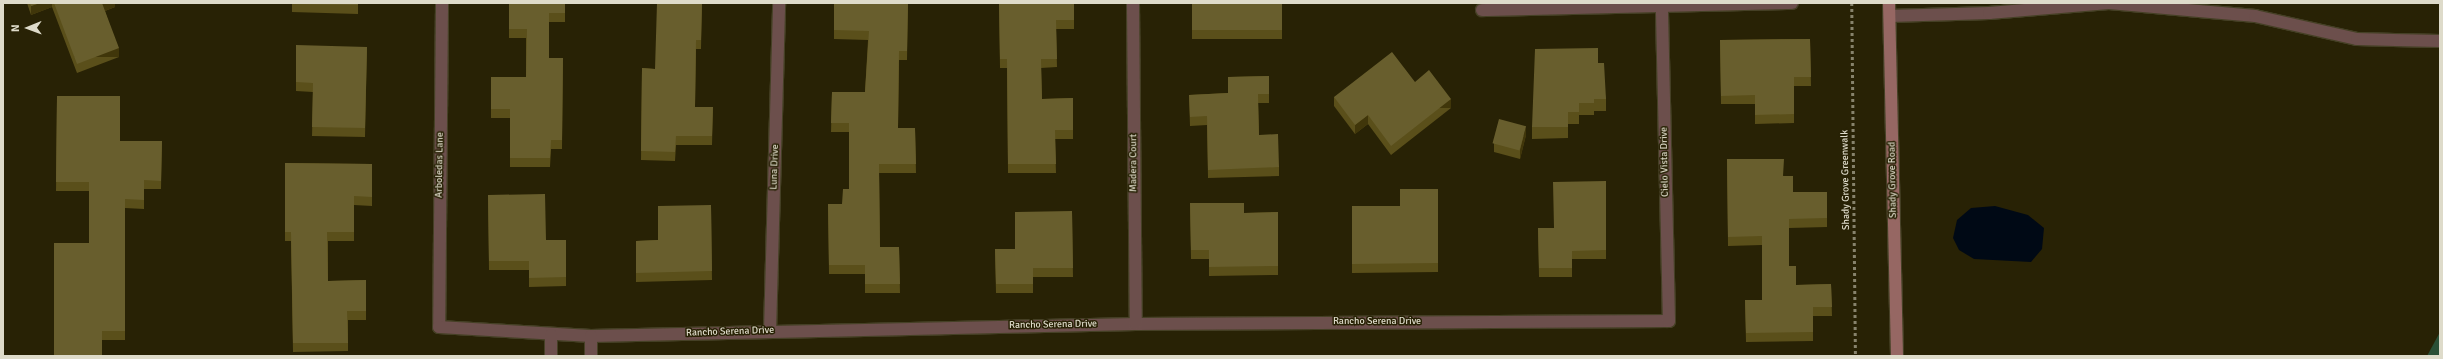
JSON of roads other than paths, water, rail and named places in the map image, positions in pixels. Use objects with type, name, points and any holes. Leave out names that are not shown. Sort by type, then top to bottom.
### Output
[{"type":"main road","name":"Shady Grove Road","points":[[1889,3],[1897,356]]},
{"type":"street","name":"Arboledas Lane","points":[[439,327],[442,3]]},
{"type":"street","name":"Luna Drive","points":[[770,331],[779,3]]},
{"type":"street","name":"Madera Court","points":[[1133,3],[1136,324]]},
{"type":"street","points":[[1482,10],[1792,3]]},
{"type":"street","points":[[1890,16],[1989,13],[2109,3],[2255,16],[2357,38],[2440,41]]},
{"type":"street","name":"Cielo Vista Drive","points":[[1662,5],[1669,321]]},
{"type":"street","name":"Rancho Serena Drive","points":[[439,327],[551,335],[591,336],[1136,324],[1669,321]]},
{"type":"street","points":[[551,335],[551,356]]},
{"type":"street","points":[[591,336],[591,356]]}]
